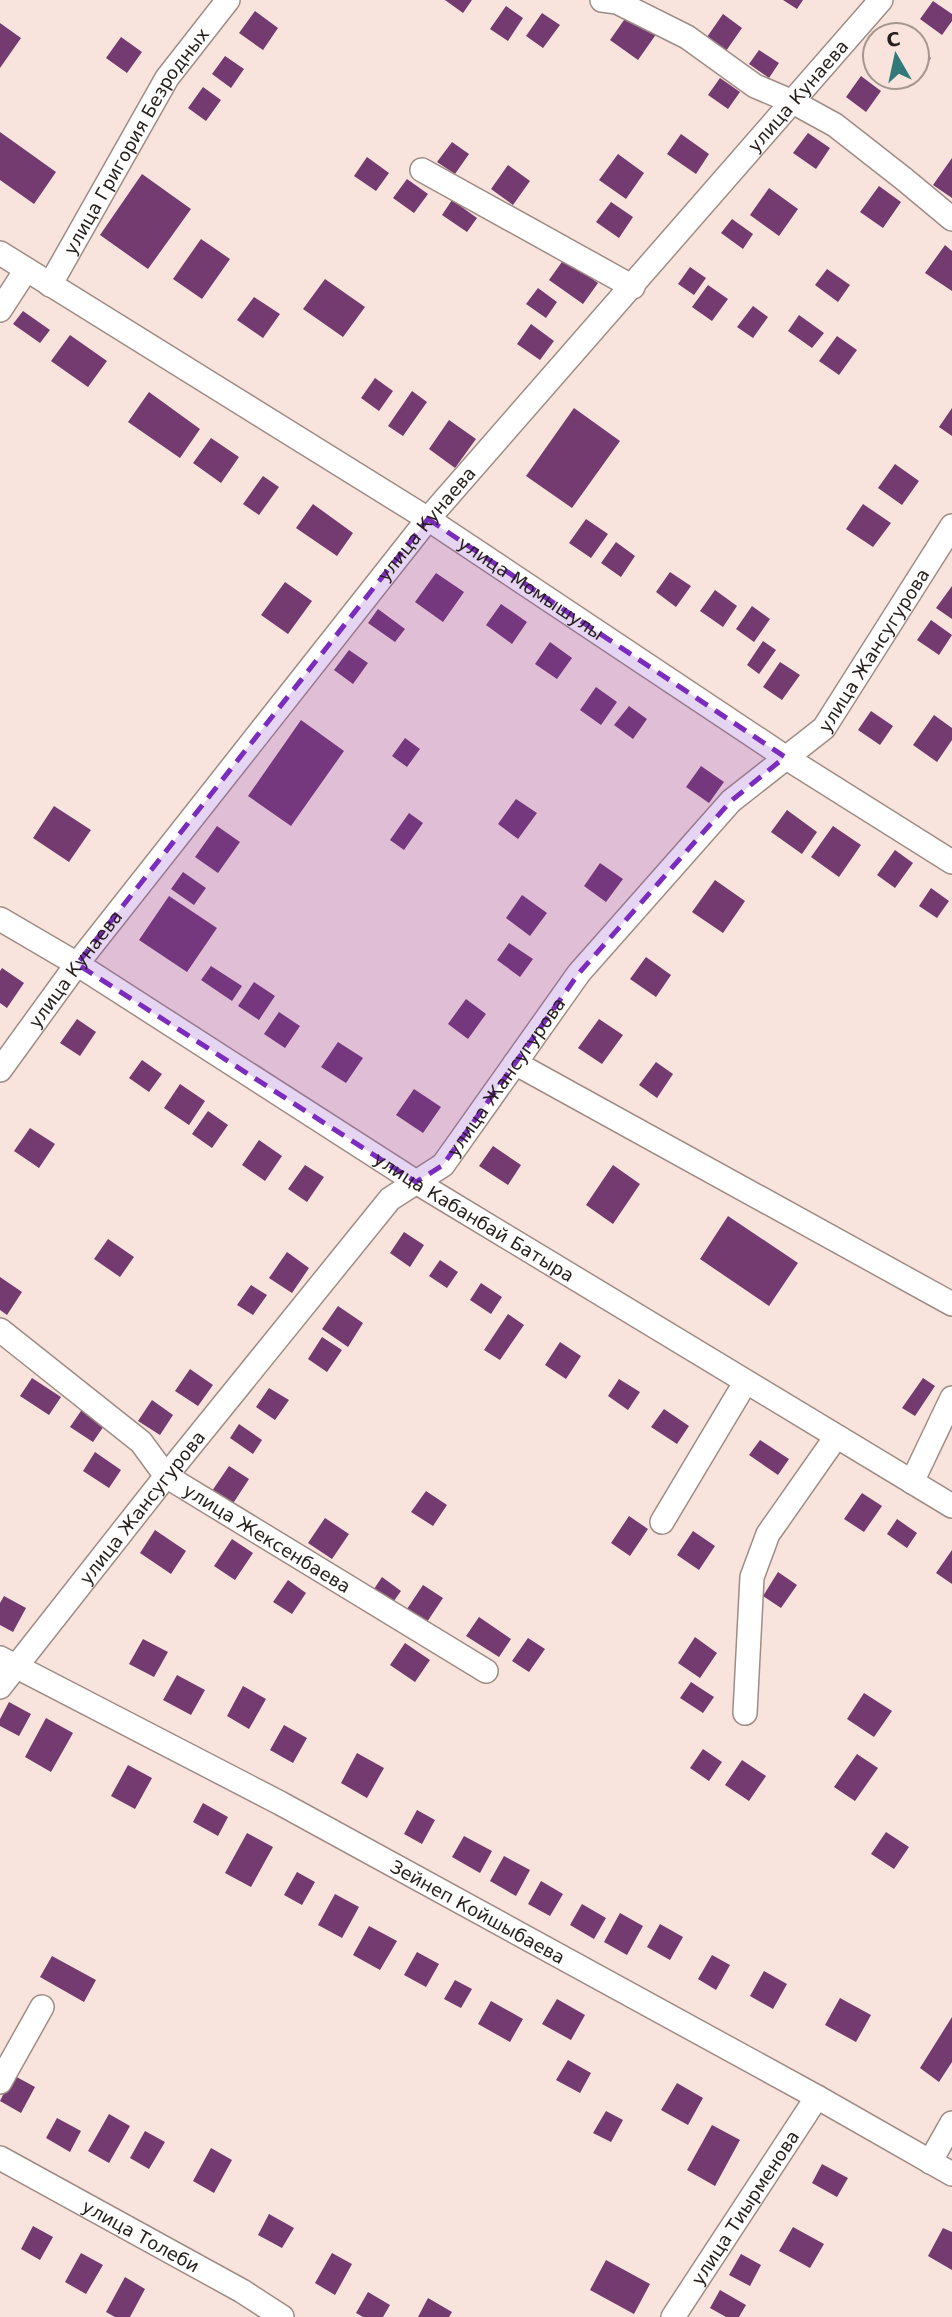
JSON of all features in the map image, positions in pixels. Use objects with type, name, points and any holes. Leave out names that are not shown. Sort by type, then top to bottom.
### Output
[{"type":"street","name":"улица Григория Безродных","points":[[50,285],[167,78],[228,0]]},
{"type":"street","points":[[602,0],[617,2],[687,37],[755,86],[793,102],[835,125],[952,219]]},
{"type":"street","name":"улица Кунаева","points":[[0,1070],[77,964],[428,519],[881,0]]},
{"type":"street","points":[[422,170],[633,287]]},
{"type":"street","name":"улица Момышулы","points":[[0,253],[428,519],[786,757],[952,862]]},
{"type":"street","points":[[0,310],[26,270]]},
{"type":"street","name":"улица Жансугурова","points":[[0,1687],[8,1662],[166,1476],[390,1199],[443,1165],[579,973],[731,801],[824,728],[952,526]]},
{"type":"street","name":"улица Кабанбай Батыра","points":[[0,919],[77,964],[416,1182],[952,1506]]},
{"type":"street","points":[[515,1063],[952,1304]]},
{"type":"street","name":"улица Жексенбаева","points":[[0,1331],[141,1442],[166,1476],[486,1671]]},
{"type":"street","points":[[662,1522],[745,1383]]},
{"type":"street","points":[[912,1482],[952,1398]]},
{"type":"street","points":[[745,1713],[752,1577],[768,1534],[836,1437]]},
{"type":"street","name":"Зейнеп Койшыбаева","points":[[8,1662],[280,1803],[817,2097],[952,2174]]},
{"type":"street","points":[[0,2082],[42,2007]]},
{"type":"street","name":"улица Тиырменова","points":[[673,2317],[817,2097]]},
{"type":"street","points":[[930,2162],[952,2123]]},
{"type":"street","name":"улица Толеби","points":[[0,2158],[242,2291],[282,2317]]},
{"type":"highlighted area","points":[[428,519],[785,757],[731,801],[579,973],[443,1165],[416,1182],[77,964]]},
{"type":"building","points":[[445,0],[472,0],[463,13]]},
{"type":"building","points":[[783,0],[803,0],[797,9]]},
{"type":"building","points":[[933,1],[952,14],[952,21],[942,35],[931,27],[931,21],[920,19]]},
{"type":"building","points":[[506,6],[523,18],[508,41],[490,29]]},
{"type":"building","points":[[255,11],[278,28],[263,50],[239,33]]},
{"type":"building","points":[[542,13],[560,25],[543,48],[526,36]]},
{"type":"building","points":[[629,13],[657,33],[638,60],[610,40]]},
{"type":"building","points":[[723,14],[742,28],[726,51],[707,37]]},
{"type":"building","points":[[0,23],[21,38],[0,68]]},
{"type":"building","points":[[121,37],[142,52],[127,73],[106,58]]},
{"type":"building","points":[[759,50],[779,63],[769,78],[749,64]]},
{"type":"building","points":[[225,56],[244,69],[231,88],[212,74]]},
{"type":"building","points":[[861,76],[861,91],[881,91],[866,112],[846,97]]},
{"type":"building","points":[[720,78],[740,92],[728,109],[708,95]]},
{"type":"building","points":[[203,87],[221,100],[206,121],[188,108]]},
{"type":"building","points":[[0,132],[56,172],[34,204],[0,180]]},
{"type":"building","points":[[808,133],[830,148],[816,169],[793,153]]},
{"type":"building","points":[[681,134],[709,154],[696,174],[667,154]]},
{"type":"building","points":[[452,142],[469,154],[455,174],[437,162]]},
{"type":"building","points":[[618,154],[644,173],[626,199],[599,180]]},
{"type":"building","points":[[367,157],[389,173],[376,191],[354,176]]},
{"type":"building","points":[[952,158],[952,198],[933,185]]},
{"type":"building","points":[[508,165],[530,181],[513,205],[491,189]]},
{"type":"building","points":[[142,174],[191,209],[148,269],[100,235]]},
{"type":"building","points":[[407,179],[428,194],[414,213],[393,198]]},
{"type":"building","points":[[879,186],[901,202],[883,228],[860,212]]},
{"type":"building","points":[[769,188],[798,209],[779,236],[750,215]]},
{"type":"building","points":[[452,200],[477,218],[467,232],[442,215]]},
{"type":"building","points":[[611,202],[633,217],[619,238],[596,222]]},
{"type":"building","points":[[732,219],[753,234],[743,249],[721,233]]},
{"type":"building","points":[[201,239],[230,259],[202,299],[173,279]]},
{"type":"building","points":[[945,245],[952,251],[952,291],[925,273]]},
{"type":"building","points":[[564,259],[598,283],[583,304],[549,280]]},
{"type":"building","points":[[690,267],[706,278],[694,295],[678,284]]},
{"type":"building","points":[[827,269],[850,285],[838,302],[815,285]]},
{"type":"building","points":[[325,279],[365,307],[343,337],[303,309]]},
{"type":"building","points":[[708,285],[728,299],[712,321],[692,307]]},
{"type":"building","points":[[538,288],[557,302],[546,318],[526,304]]},
{"type":"building","points":[[254,297],[280,314],[263,338],[237,320]]},
{"type":"building","points":[[753,306],[768,317],[753,338],[737,327]]},
{"type":"building","points":[[23,311],[50,330],[40,343],[13,324]]},
{"type":"building","points":[[799,315],[824,333],[812,348],[788,331]]},
{"type":"building","points":[[531,324],[554,341],[540,360],[517,344]]},
{"type":"building","points":[[70,335],[107,361],[88,387],[51,361]]},
{"type":"building","points":[[837,336],[857,350],[839,375],[819,361]]},
{"type":"building","points":[[375,378],[393,391],[379,411],[361,398]]},
{"type":"building","points":[[412,391],[427,402],[403,436],[388,426]]},
{"type":"building","points":[[149,392],[200,429],[180,458],[128,422]]},
{"type":"building","points":[[574,408],[620,441],[572,508],[526,476]]},
{"type":"building","points":[[952,408],[952,436],[939,427]]},
{"type":"building","points":[[449,420],[476,439],[455,468],[429,449]]},
{"type":"building","points":[[211,438],[239,457],[221,483],[193,463]]},
{"type":"building","points":[[895,464],[919,481],[902,505],[878,488]]},
{"type":"building","points":[[263,476],[279,487],[259,515],[243,504]]},
{"type":"building","points":[[313,504],[353,533],[337,556],[296,528]]},
{"type":"building","points":[[863,504],[891,523],[873,547],[846,529]]},
{"type":"building","points":[[586,519],[608,534],[591,558],[569,543]]},
{"type":"building","points":[[616,542],[635,556],[621,577],[601,563]]},
{"type":"building","points":[[670,572],[691,586],[676,607],[656,592]]},
{"type":"building","points":[[436,573],[464,592],[443,622],[415,602]]},
{"type":"building","points":[[285,582],[312,601],[288,634],[261,615]]},
{"type":"building","points":[[952,586],[952,619],[936,608]]},
{"type":"building","points":[[715,590],[737,606],[723,627],[700,611]]},
{"type":"building","points":[[501,604],[527,622],[512,644],[486,625]]},
{"type":"building","points":[[752,606],[770,619],[754,642],[736,629]]},
{"type":"building","points":[[378,609],[405,629],[395,642],[368,623]]},
{"type":"building","points":[[931,620],[952,635],[939,655],[917,640]]},
{"type":"building","points":[[763,641],[776,650],[759,674],[747,665]]},
{"type":"building","points":[[550,642],[572,658],[557,679],[535,664]]},
{"type":"building","points":[[349,650],[368,663],[353,684],[334,670]]},
{"type":"building","points":[[780,662],[800,675],[782,700],[763,687]]},
{"type":"building","points":[[596,687],[617,702],[601,725],[580,710]]},
{"type":"building","points":[[629,706],[647,719],[633,739],[614,725]]},
{"type":"building","points":[[871,711],[893,726],[880,745],[858,730]]},
{"type":"building","points":[[934,715],[952,728],[952,740],[937,762],[913,745]]},
{"type":"building","points":[[301,720],[344,751],[291,826],[248,796]]},
{"type":"building","points":[[405,738],[420,749],[407,767],[392,756]]},
{"type":"building","points":[[701,766],[724,782],[709,803],[686,787]]},
{"type":"building","points":[[516,799],[537,813],[518,839],[498,824]]},
{"type":"building","points":[[54,806],[91,830],[69,862],[33,838]]},
{"type":"building","points":[[787,810],[817,832],[802,854],[771,832]]},
{"type":"building","points":[[409,813],[423,823],[404,850],[390,840]]},
{"type":"building","points":[[217,826],[240,842],[218,873],[195,857]]},
{"type":"building","points":[[833,826],[861,845],[839,877],[811,857]]},
{"type":"building","points":[[895,850],[913,863],[895,888],[877,875]]},
{"type":"building","points":[[600,863],[623,879],[606,902],[584,886]]},
{"type":"building","points":[[183,872],[206,888],[194,905],[171,889]]},
{"type":"building","points":[[715,880],[745,901],[723,933],[692,912]]},
{"type":"building","points":[[931,888],[949,901],[937,918],[919,906]]},
{"type":"building","points":[[522,895],[547,913],[530,936],[506,918]]},
{"type":"building","points":[[169,896],[217,928],[187,972],[139,940]]},
{"type":"building","points":[[509,943],[533,959],[520,977],[497,960]]},
{"type":"building","points":[[646,957],[671,975],[656,997],[630,979]]},
{"type":"building","points":[[211,966],[242,986],[232,1001],[201,980]]},
{"type":"building","points":[[2,968],[24,983],[7,1008],[0,1003]]},
{"type":"building","points":[[254,982],[275,996],[259,1020],[238,1006]]},
{"type":"building","points":[[466,999],[486,1014],[468,1039],[448,1024]]},
{"type":"building","points":[[279,1012],[300,1026],[285,1048],[264,1034]]},
{"type":"building","points":[[77,1019],[96,1032],[80,1056],[60,1043]]},
{"type":"building","points":[[599,1019],[623,1035],[602,1064],[578,1048]]},
{"type":"building","points":[[338,1042],[363,1058],[346,1083],[321,1067]]},
{"type":"building","points":[[142,1060],[162,1074],[149,1092],[129,1078]]},
{"type":"building","points":[[656,1062],[673,1074],[657,1098],[639,1085]]},
{"type":"building","points":[[180,1084],[205,1101],[189,1125],[164,1108]]},
{"type":"building","points":[[414,1089],[441,1107],[423,1133],[396,1115]]},
{"type":"building","points":[[208,1111],[228,1125],[212,1148],[192,1134]]},
{"type":"building","points":[[30,1128],[55,1144],[39,1168],[14,1151]]},
{"type":"building","points":[[259,1140],[282,1156],[265,1181],[242,1165]]},
{"type":"building","points":[[493,1146],[521,1165],[508,1185],[479,1166]]},
{"type":"building","points":[[305,1165],[324,1177],[307,1202],[288,1189]]},
{"type":"building","points":[[613,1165],[640,1184],[613,1224],[586,1205]]},
{"type":"building","points":[[728,1216],[798,1263],[769,1306],[700,1259]]},
{"type":"building","points":[[404,1232],[424,1245],[410,1267],[390,1253]]},
{"type":"building","points":[[108,1239],[134,1257],[120,1277],[94,1259]]},
{"type":"building","points":[[287,1252],[309,1268],[292,1293],[269,1278]]},
{"type":"building","points":[[440,1260],[458,1272],[447,1288],[429,1276]]},
{"type":"building","points":[[0,1277],[22,1292],[7,1315],[0,1310]]},
{"type":"building","points":[[481,1283],[502,1297],[491,1314],[470,1300]]},
{"type":"building","points":[[251,1285],[267,1295],[253,1315],[237,1305]]},
{"type":"building","points":[[338,1306],[363,1323],[348,1347],[322,1329]]},
{"type":"building","points":[[508,1314],[524,1325],[500,1360],[484,1350]]},
{"type":"building","points":[[322,1337],[342,1350],[327,1372],[308,1359]]},
{"type":"building","points":[[560,1342],[581,1356],[566,1379],[545,1365]]},
{"type":"building","points":[[190,1369],[213,1385],[198,1406],[175,1391]]},
{"type":"building","points":[[32,1378],[61,1397],[49,1415],[20,1396]]},
{"type":"building","points":[[923,1378],[935,1386],[915,1416],[902,1408]]},
{"type":"building","points":[[619,1379],[640,1392],[628,1410],[608,1396]]},
{"type":"building","points":[[269,1388],[289,1400],[275,1420],[256,1407]]},
{"type":"building","points":[[152,1400],[173,1415],[160,1435],[138,1421]]},
{"type":"building","points":[[83,1408],[106,1423],[93,1442],[70,1427]]},
{"type":"building","points":[[664,1409],[689,1426],[677,1444],[651,1427]]},
{"type":"building","points":[[239,1424],[262,1440],[253,1454],[230,1438]]},
{"type":"building","points":[[760,1440],[789,1459],[778,1475],[749,1455]]},
{"type":"building","points":[[95,1452],[121,1470],[109,1488],[83,1471]]},
{"type":"building","points":[[229,1466],[249,1479],[232,1505],[212,1491]]},
{"type":"building","points":[[426,1491],[447,1505],[433,1526],[411,1512]]},
{"type":"building","points":[[862,1493],[882,1506],[864,1532],[844,1519]]},
{"type":"building","points":[[629,1516],[648,1529],[630,1556],[611,1543]]},
{"type":"building","points":[[325,1518],[349,1534],[332,1559],[308,1543]]},
{"type":"building","points":[[897,1519],[917,1533],[907,1548],[887,1534]]},
{"type":"building","points":[[155,1530],[186,1551],[171,1574],[140,1553]]},
{"type":"building","points":[[693,1531],[715,1546],[699,1570],[677,1555]]},
{"type":"building","points":[[232,1539],[253,1553],[235,1580],[214,1566]]},
{"type":"building","points":[[952,1550],[952,1584],[936,1573]]},
{"type":"building","points":[[778,1572],[797,1585],[781,1608],[763,1596]]},
{"type":"building","points":[[382,1577],[401,1591],[391,1605],[372,1592]]},
{"type":"building","points":[[288,1580],[306,1593],[292,1614],[273,1602]]},
{"type":"building","points":[[423,1585],[443,1598],[427,1622],[407,1609]]},
{"type":"building","points":[[4,1596],[26,1608],[13,1632],[0,1625],[0,1603]]},
{"type":"building","points":[[479,1617],[511,1639],[499,1657],[466,1636]]},
{"type":"building","points":[[695,1637],[717,1653],[700,1678],[678,1663]]},
{"type":"building","points":[[528,1638],[545,1649],[529,1672],[512,1661]]},
{"type":"building","points":[[143,1639],[168,1652],[154,1677],[129,1664]]},
{"type":"building","points":[[405,1643],[430,1660],[415,1682],[390,1665]]},
{"type":"building","points":[[177,1675],[205,1690],[191,1715],[163,1700]]},
{"type":"building","points":[[691,1682],[714,1697],[703,1713],[680,1698]]},
{"type":"building","points":[[243,1686],[266,1699],[249,1729],[227,1716]]},
{"type":"building","points":[[864,1693],[892,1711],[874,1737],[847,1719]]},
{"type":"building","points":[[9,1702],[31,1714],[19,1736],[0,1726],[0,1719]]},
{"type":"building","points":[[46,1718],[73,1733],[51,1772],[25,1757]]},
{"type":"building","points":[[284,1725],[307,1738],[293,1763],[270,1750]]},
{"type":"building","points":[[703,1749],[722,1762],[709,1781],[690,1768]]},
{"type":"building","points":[[357,1753],[384,1768],[367,1798],[341,1783]]},
{"type":"building","points":[[857,1754],[878,1768],[855,1801],[834,1787]]},
{"type":"building","points":[[742,1760],[766,1776],[749,1801],[725,1785]]},
{"type":"building","points":[[128,1765],[152,1778],[135,1809],[111,1796]]},
{"type":"building","points":[[203,1803],[228,1817],[218,1836],[193,1822]]},
{"type":"building","points":[[417,1810],[435,1820],[422,1844],[404,1834]]},
{"type":"building","points":[[886,1832],[909,1847],[894,1869],[871,1854]]},
{"type":"building","points":[[247,1833],[273,1847],[251,1887],[225,1873]]},
{"type":"building","points":[[464,1836],[492,1851],[480,1873],[452,1857]]},
{"type":"building","points":[[504,1856],[530,1870],[516,1896],[490,1881]]},
{"type":"building","points":[[297,1872],[315,1882],[302,1905],[284,1895]]},
{"type":"building","points":[[541,1881],[563,1894],[550,1916],[528,1904]]},
{"type":"building","points":[[335,1894],[359,1907],[342,1938],[318,1925]]},
{"type":"building","points":[[582,1904],[606,1918],[594,1939],[570,1925]]},
{"type":"building","points":[[620,1913],[643,1926],[627,1955],[604,1942]]},
{"type":"building","points":[[660,1924],[683,1937],[670,1960],[647,1947]]},
{"type":"building","points":[[369,1926],[397,1941],[380,1970],[353,1955]]},
{"type":"building","points":[[417,1952],[439,1964],[426,1987],[404,1975]]},
{"type":"building","points":[[712,1955],[730,1965],[716,1990],[698,1979]]},
{"type":"building","points":[[52,1956],[96,1980],[84,2002],[40,1977]]},
{"type":"building","points":[[764,1971],[787,1984],[773,2009],[750,1996]]},
{"type":"building","points":[[455,1980],[472,1989],[461,2008],[444,1999]]},
{"type":"building","points":[[840,1998],[871,2015],[856,2042],[825,2025]]},
{"type":"building","points":[[557,1999],[585,2015],[571,2040],[542,2024]]},
{"type":"building","points":[[491,2001],[523,2019],[510,2042],[478,2024]]},
{"type":"building","points":[[952,2017],[952,2062],[939,2082],[920,2068]]},
{"type":"building","points":[[568,2060],[591,2073],[580,2093],[556,2080]]},
{"type":"building","points":[[13,2075],[35,2087],[21,2113],[0,2101]]},
{"type":"building","points":[[677,2083],[703,2098],[688,2125],[661,2110]]},
{"type":"building","points":[[606,2111],[623,2120],[611,2142],[593,2133]]},
{"type":"building","points":[[109,2114],[130,2126],[109,2163],[88,2151]]},
{"type":"building","points":[[57,2118],[81,2131],[70,2152],[46,2138]]},
{"type":"building","points":[[712,2125],[740,2140],[715,2186],[687,2170]]},
{"type":"building","points":[[145,2131],[165,2142],[149,2169],[130,2158]]},
{"type":"building","points":[[211,2148],[232,2160],[214,2193],[193,2181]]},
{"type":"building","points":[[822,2164],[848,2178],[837,2197],[812,2183]]},
{"type":"building","points":[[269,2214],[294,2228],[282,2248],[258,2235]]},
{"type":"building","points":[[33,2226],[53,2237],[40,2260],[21,2249]]},
{"type":"building","points":[[793,2227],[824,2244],[810,2268],[779,2251]]},
{"type":"building","points":[[943,2228],[952,2232],[952,2270],[928,2256]]},
{"type":"building","points":[[81,2253],[103,2265],[86,2294],[65,2282]]},
{"type":"building","points":[[332,2253],[352,2264],[335,2295],[315,2283]]},
{"type":"building","points":[[741,2254],[761,2265],[750,2286],[729,2275]]},
{"type":"building","points":[[606,2260],[650,2284],[634,2314],[590,2290]]},
{"type":"building","points":[[125,2277],[145,2289],[130,2317],[115,2317],[106,2312]]},
{"type":"building","points":[[720,2290],[746,2305],[739,2317],[726,2317],[710,2308]]},
{"type":"building","points":[[368,2292],[390,2305],[383,2317],[363,2317],[356,2313]]},
{"type":"building","points":[[428,2298],[452,2312],[449,2317],[418,2317]]}]
